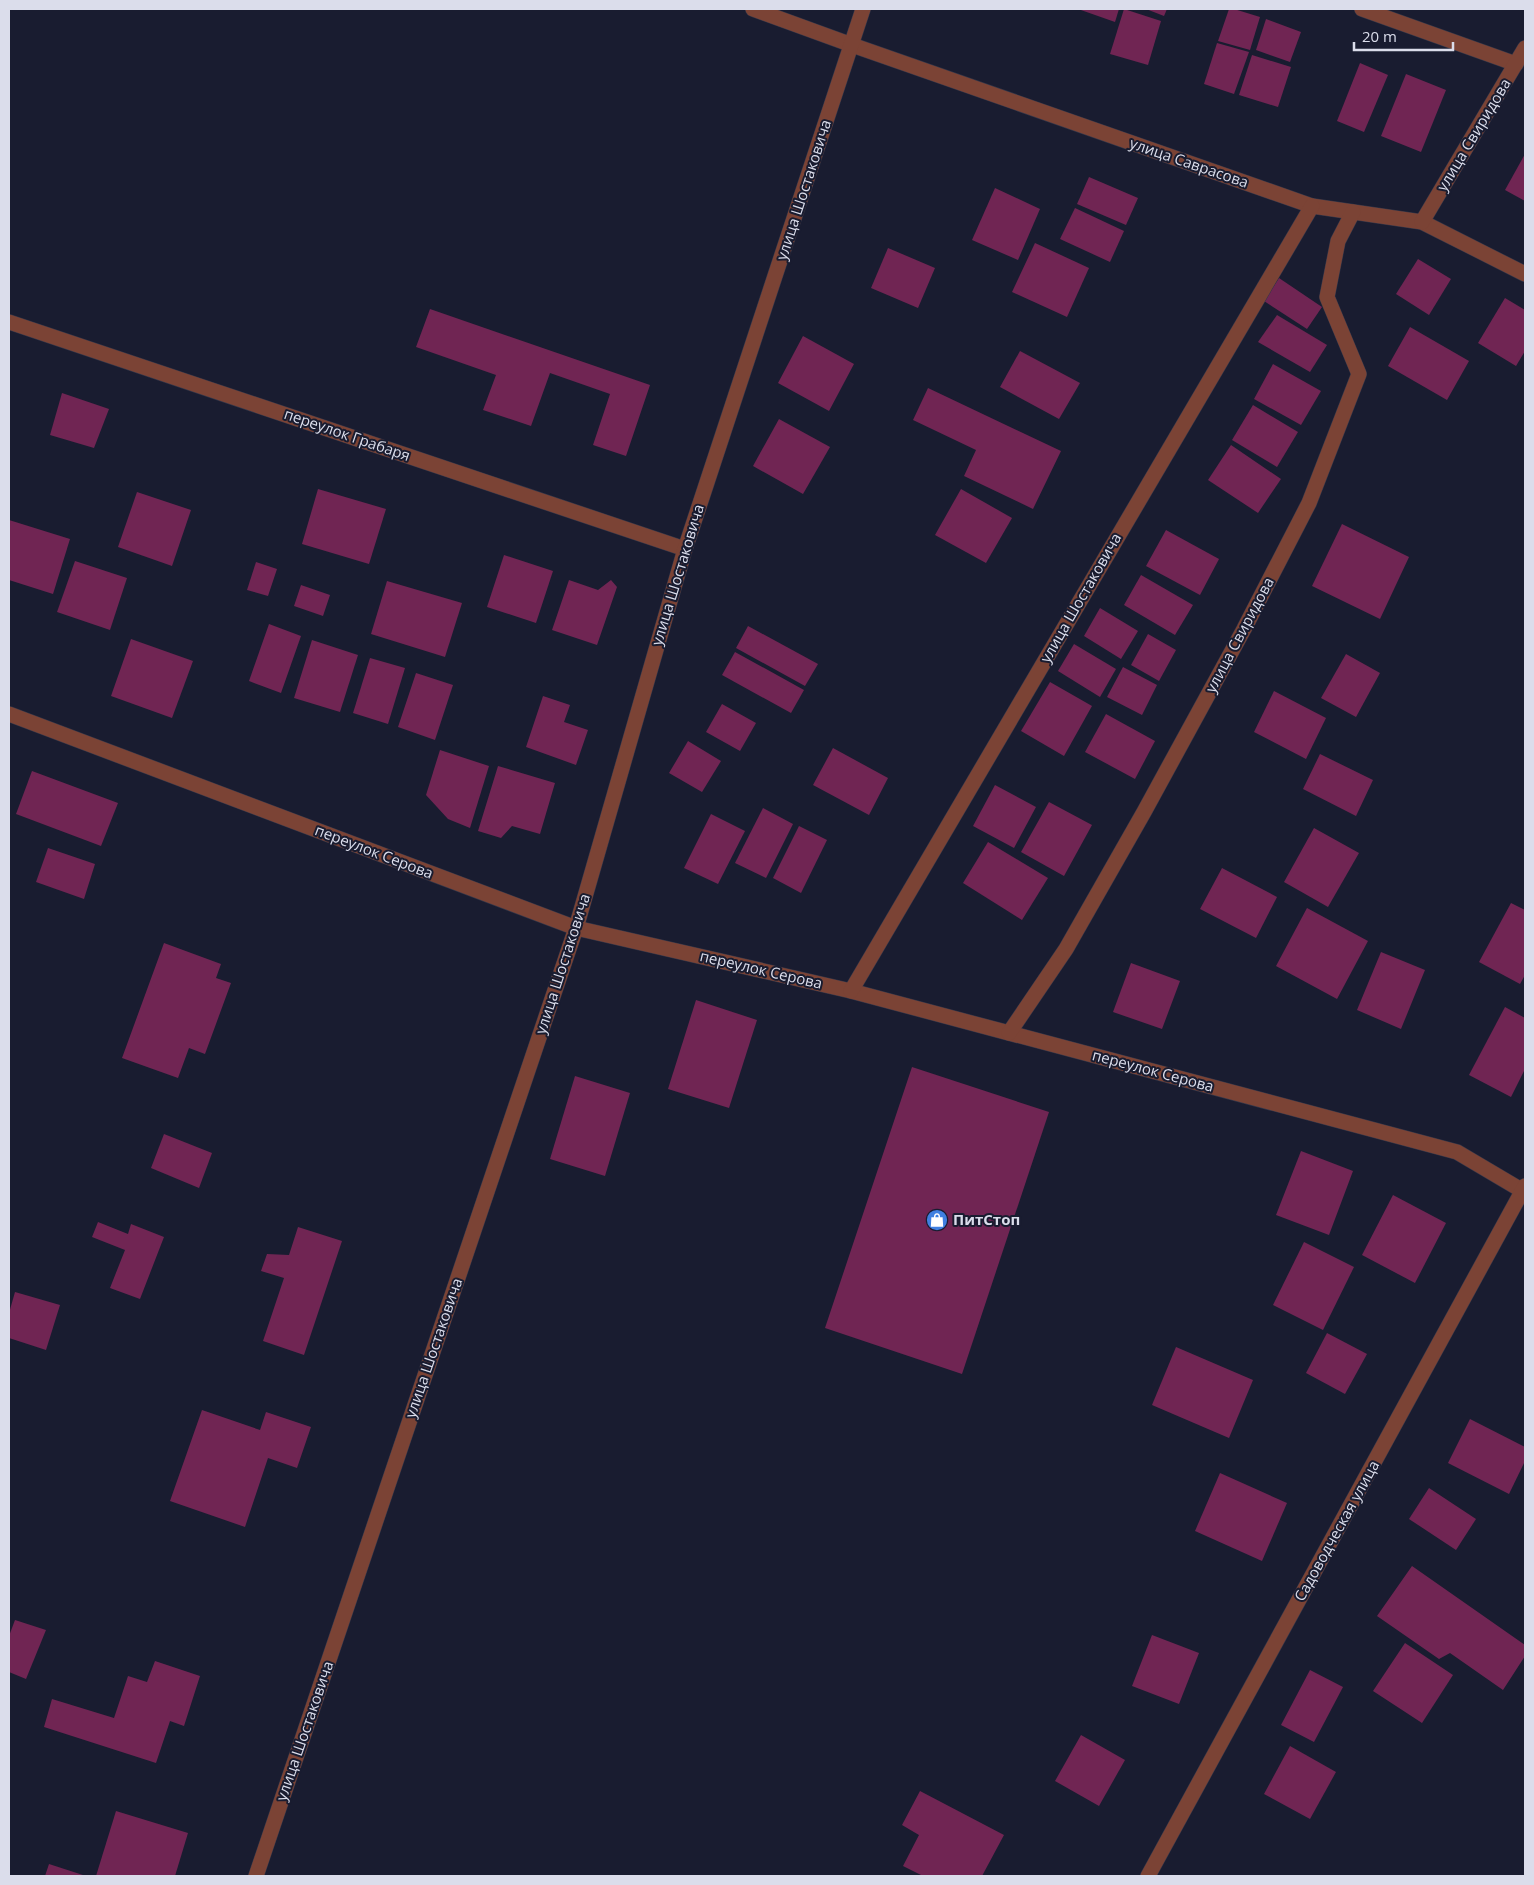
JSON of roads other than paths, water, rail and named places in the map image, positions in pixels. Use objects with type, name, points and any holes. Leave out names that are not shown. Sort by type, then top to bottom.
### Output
[{"type":"street","name":"улица Саврасова","points":[[753,9],[1312,206],[1422,222],[1525,274]]},
{"type":"street","name":"улица Шостаковича","points":[[256,1876],[576,928],[685,549],[864,9]]},
{"type":"street","points":[[1362,9],[1516,64]]},
{"type":"street","name":"улица Свиридова","points":[[1422,222],[1525,48]]},
{"type":"street","name":"улица Шостаковича","points":[[851,991],[1312,206]]},
{"type":"street","name":"улица Свиридова","points":[[1009,1033],[1066,950],[1244,629],[1309,503],[1359,374],[1328,297],[1338,241],[1353,212]]},
{"type":"street","name":"переулок Грабаря","points":[[9,322],[685,549]]},
{"type":"street","name":"переулок Серова","points":[[9,714],[576,928],[851,991],[1457,1152],[1524,1188]]},
{"type":"street","name":"Садоводческая улица","points":[[1148,1876],[1524,1188]]},
{"type":"place","name":"ПитСтоп","points":[[937,1220]]}]
